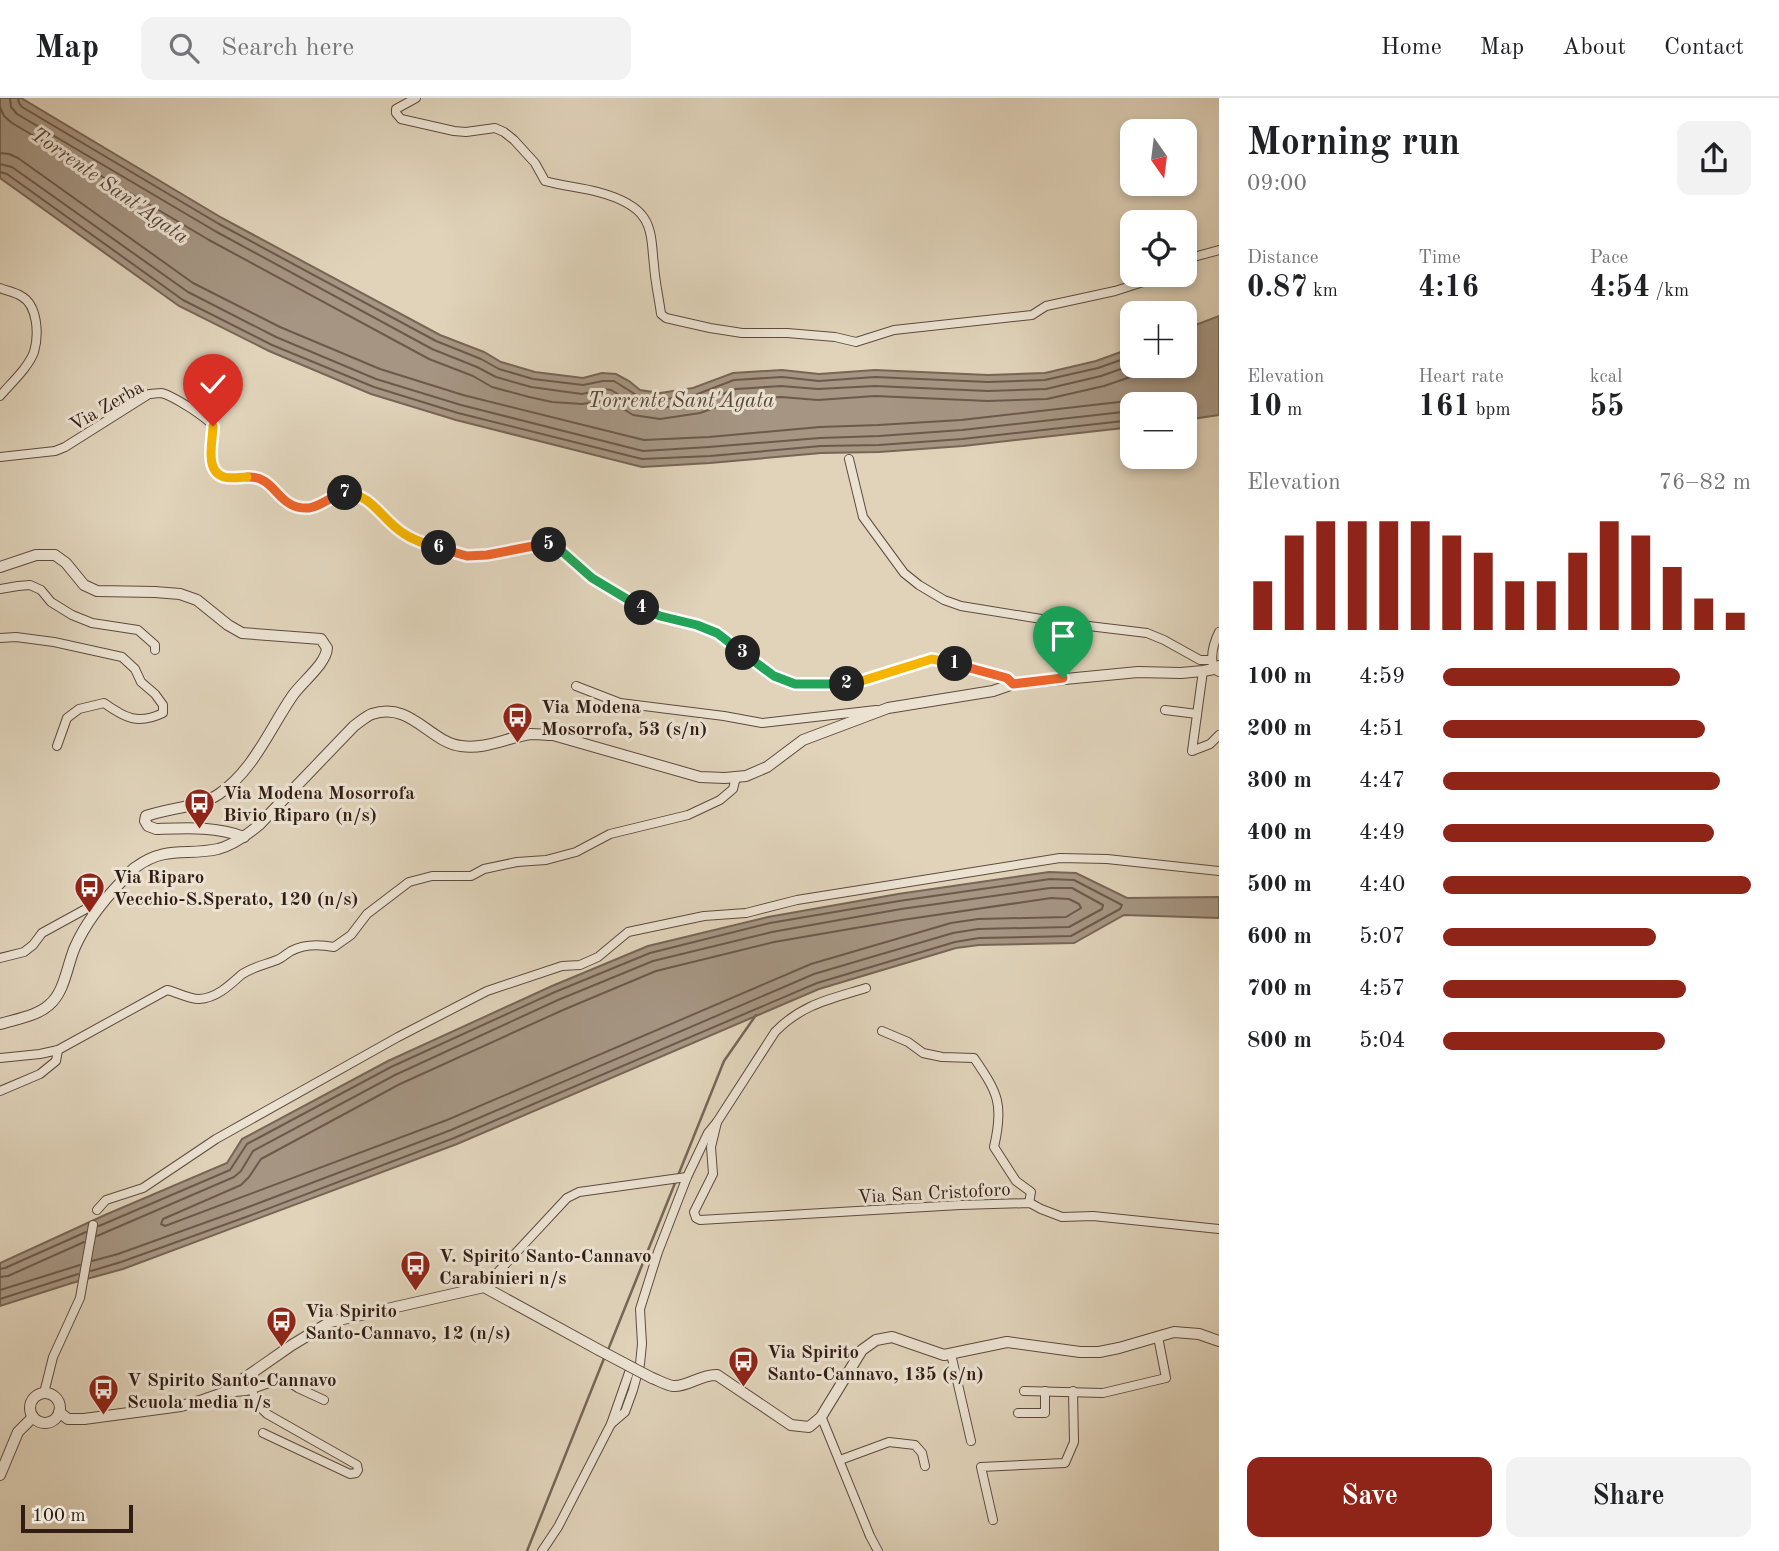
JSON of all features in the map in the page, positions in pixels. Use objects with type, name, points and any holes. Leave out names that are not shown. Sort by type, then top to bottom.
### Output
[{"type":"street","points":[[416,98],[396,109],[401,119],[454,131],[495,128],[514,140],[535,163],[545,181],[617,198],[636,210],[647,225],[661,314],[666,318],[742,333],[787,333],[835,337],[856,342],[894,330],[1032,315],[1046,306],[1128,287]]},
{"type":"street","points":[[1197,256],[1219,250]]},
{"type":"street","points":[[0,288],[22,296],[31,304],[37,319],[34,351],[0,396]]},
{"type":"street","name":"Via Zerba","points":[[0,457],[55,451],[65,447],[149,394],[160,393],[208,419],[213,426],[211,462],[215,471],[224,477],[261,478],[271,485],[285,503],[297,507],[320,505],[347,492],[358,495],[370,501],[400,532],[415,540],[467,556],[544,544],[557,547],[592,578],[637,605],[660,616],[717,633],[774,676],[795,684],[855,683],[932,659],[1007,678],[1013,684]]},
{"type":"street","points":[[849,460],[863,517],[904,573],[944,600],[961,606],[1014,615],[1147,634],[1164,640],[1213,668]]},
{"type":"street","points":[[0,567],[36,555],[55,555],[66,563],[84,585],[97,591],[180,594],[197,600],[242,633],[321,639],[327,648],[327,656],[294,694],[257,754],[238,778],[218,795],[203,802],[157,812],[146,816],[145,821],[148,827],[221,830],[244,837]]},
{"type":"street","points":[[0,590],[30,585],[41,590],[51,602],[72,615],[92,623],[138,630],[155,645],[155,650]]},
{"type":"street","points":[[1219,632],[1215,640],[1213,668],[1197,714],[1192,751],[1210,744],[1219,735]]},
{"type":"street","points":[[0,638],[16,637],[54,642],[122,657],[163,705],[163,713],[149,720],[127,717],[104,703],[79,709],[67,718],[57,746]]},
{"type":"street","points":[[576,686],[620,703],[762,723],[887,708],[993,691],[1013,684],[1138,671],[1181,673],[1213,668]]},
{"type":"street","points":[[0,1024],[33,1014],[48,1006],[58,996],[74,949],[85,927],[104,899],[135,868],[154,856],[214,850],[244,837],[259,825],[354,726],[371,714],[386,712],[410,716],[446,742],[460,746],[478,747],[531,734],[553,735],[700,777],[736,777],[746,776],[767,767],[803,740],[887,708]]},
{"type":"street","points":[[1165,710],[1197,714]]},
{"type":"street","points":[[0,1058],[58,1050],[167,990],[200,999],[215,995],[253,968],[281,958],[293,950],[308,945],[334,947],[351,935],[367,914],[409,882],[432,877],[471,876],[484,869],[517,862],[546,860],[576,852],[610,834],[688,814],[720,800],[733,789],[736,777]]},
{"type":"street","points":[[97,1210],[106,1200],[143,1188],[216,1139],[398,1037],[487,991],[562,966],[580,965],[598,957],[628,932],[704,916],[746,913],[797,900],[1060,858],[1107,859],[1219,871]]},
{"type":"street","points":[[0,958],[24,952],[42,933],[104,899]]},
{"type":"street","points":[[611,1424],[625,1412],[633,1390],[642,1344],[640,1309],[684,1178],[708,1133],[775,1032],[785,1022],[812,1004],[866,988]]},
{"type":"street","points":[[883,1031],[908,1042],[923,1053],[974,1058],[993,1085],[998,1102],[1000,1123],[994,1147],[1016,1181],[1031,1192],[1029,1203]]},
{"type":"street","points":[[0,1091],[40,1074],[56,1061],[58,1050]]},
{"type":"street","name":"Via San Cristoforo","points":[[717,1122],[712,1147],[713,1174],[694,1212],[700,1220],[1029,1203],[1062,1217],[1093,1216],[1219,1229]]},
{"type":"street","points":[[223,1393],[308,1334],[330,1322],[484,1287],[567,1198],[579,1192],[684,1178]]},
{"type":"street","points":[[44,1394],[53,1357],[80,1298],[93,1225]]},
{"type":"street","points":[[484,1287],[652,1378],[672,1386],[717,1374],[791,1425],[809,1427],[821,1416],[862,1350],[876,1340],[892,1337],[943,1355],[1007,1342],[1099,1352],[1174,1332],[1199,1334],[1219,1341]]},
{"type":"street","points":[[1024,1391],[1103,1393],[1166,1378],[1158,1337]]},
{"type":"street","points":[[951,1354],[971,1441]]},
{"type":"street","points":[[542,1551],[558,1527],[611,1424],[631,1367]]},
{"type":"street","points":[[60,1412],[68,1419],[84,1419],[181,1406],[278,1380],[287,1381],[324,1400]]},
{"type":"street","points":[[251,1389],[260,1407],[267,1414],[357,1465],[358,1470],[350,1474],[263,1433]]},
{"type":"street","points":[[1018,1413],[1045,1413],[1045,1391]]},
{"type":"street","points":[[993,1520],[981,1467],[1065,1463],[1074,1442],[1073,1391]]},
{"type":"street","points":[[38,1395],[51,1395],[57,1399],[60,1412],[51,1422],[38,1421],[31,1412],[33,1399],[38,1395]]},
{"type":"street","points":[[821,1416],[878,1551]]},
{"type":"street","points":[[0,1475],[19,1432],[33,1417]]},
{"type":"street","points":[[839,1460],[890,1442],[915,1445],[922,1453],[925,1466]]},
{"type":"water","name":"Torrente Sant'Agata","points":[[0,98],[21,98],[222,218],[440,335],[484,352],[501,362],[535,372],[583,378],[602,373],[616,374],[640,390],[660,393],[693,388],[733,373],[782,370],[819,374],[875,370],[988,375],[1045,373],[1120,352],[1120,378],[1197,378],[1197,324],[1219,316],[1219,415],[1197,418],[1197,392],[1120,392],[1120,428],[963,446],[821,453],[642,467],[456,420],[371,394],[269,351],[179,306],[0,178]]},
{"type":"water","points":[[1049,872],[1076,873],[1127,898],[1219,897],[1219,918],[1124,915],[1074,943],[956,948],[819,989],[457,1144],[123,1269],[0,1306],[0,1263],[227,1163],[242,1139],[388,1061],[552,986],[648,946],[768,917],[898,894]]},
{"type":"waterway","points":[[608,1350],[724,1061],[756,1015]]},
{"type":"waterway","points":[[527,1551],[605,1356]]},
{"type":"place","name":"Via Modena Mosorrofa, 53 (s/n)","points":[[518,744]]},
{"type":"place","name":"Via Modena Mosorrofa Bivio Riparo (n/s)","points":[[200,830]]},
{"type":"place","name":"Via Riparo Vecchio-S.Sperato, 120 (n/s)","points":[[90,914]]},
{"type":"place","name":"V. Spirito Santo-Cannavo Carabinieri n/s","points":[[416,1293]]},
{"type":"place","name":"Via Spirito Santo-Cannavo, 12 (n/s)","points":[[282,1348]]},
{"type":"place","name":"Via Spirito Santo-Cannavo, 135 (s/n)","points":[[744,1389]]},
{"type":"place","name":"V Spirito Santo-Cannavo Scuola media n/s","points":[[104,1417]]},
{"type":"route","points":[[213,426],[211,462],[215,471],[224,477],[261,478],[271,485],[285,503],[297,507],[320,505],[347,492],[358,495],[370,501],[400,532],[415,540],[467,556],[544,544],[557,547],[592,578],[637,605],[660,616],[717,633],[774,676],[795,684],[855,683],[932,659],[1007,678],[1013,684],[1063,678]]}]
